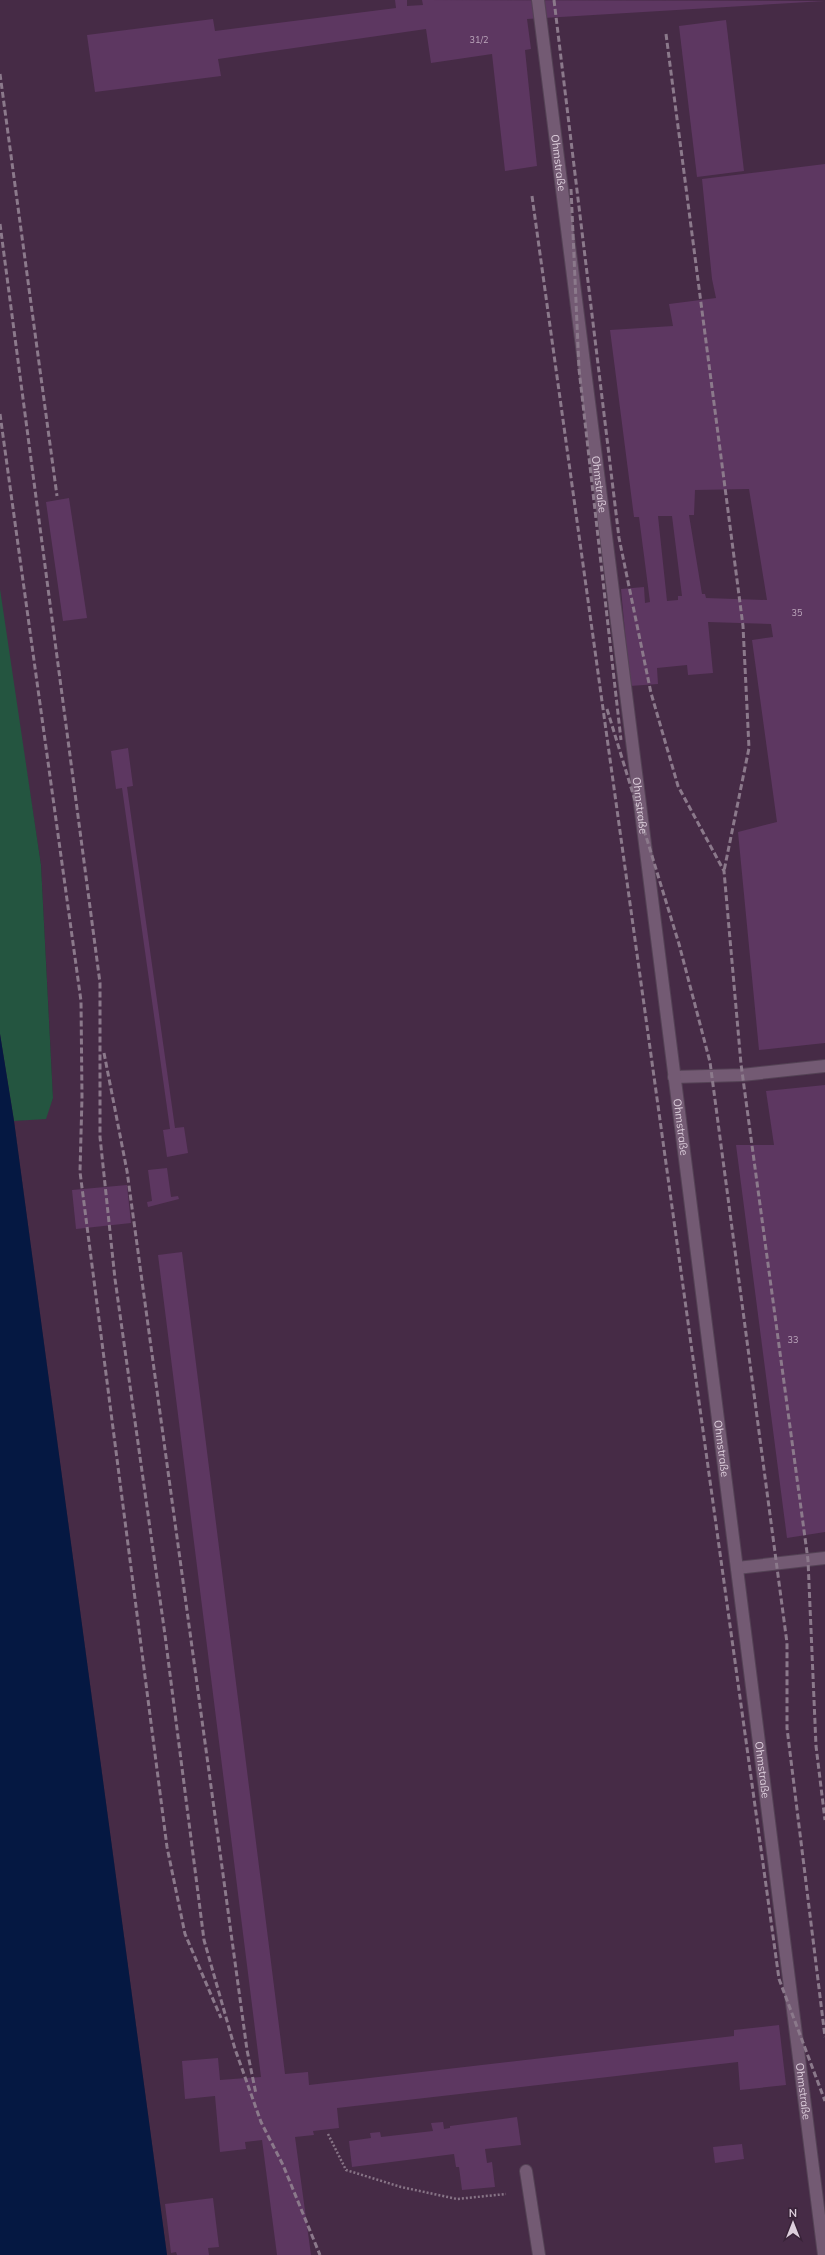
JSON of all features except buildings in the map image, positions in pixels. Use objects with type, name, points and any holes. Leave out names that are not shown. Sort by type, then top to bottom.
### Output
[{"type":"street","name":"Ohmstraße","points":[[538,0],[824,2255]]},
{"type":"street","points":[[674,1076],[742,1075],[825,1066]]},
{"type":"street","points":[[737,1568],[825,1558]]},
{"type":"street","points":[[526,2171],[539,2255]]},
{"type":"path","points":[[328,2134],[346,2170],[401,2187],[457,2199],[529,2192]]},
{"type":"shaded area","points":[[0,0],[825,0],[825,2255],[167,2255],[14,1121],[45,1118],[53,1098],[41,865],[0,599]]},
{"type":"green space","points":[[0,589],[41,865],[53,1098],[46,1119],[14,1121],[0,1034]]},
{"type":"water","points":[[0,1034],[14,1121],[167,2255],[0,2255]]},
{"type":"railway","points":[[554,0],[619,538],[651,693],[678,786],[724,871],[741,1064],[808,1560],[816,1746],[825,1820]]},
{"type":"railway","points":[[666,34],[743,626],[749,748],[724,871]]},
{"type":"railway","points":[[0,74],[57,496]]},
{"type":"railway","points":[[571,189],[579,369],[621,740]]},
{"type":"railway","points":[[532,196],[779,1979],[825,2101]]},
{"type":"railway","points":[[0,224],[100,983],[100,1137],[115,1279],[165,1635],[204,1940],[235,2049],[261,2122],[283,2165],[320,2255]]},
{"type":"railway","points":[[0,414],[81,1001],[82,1097],[80,1172],[167,1847],[185,1934],[221,2018]]},
{"type":"railway","points":[[607,709],[679,944],[710,1062],[787,1643],[787,1728],[825,2037]]},
{"type":"railway","points":[[104,1053],[127,1171],[247,2050],[256,2094]]}]
